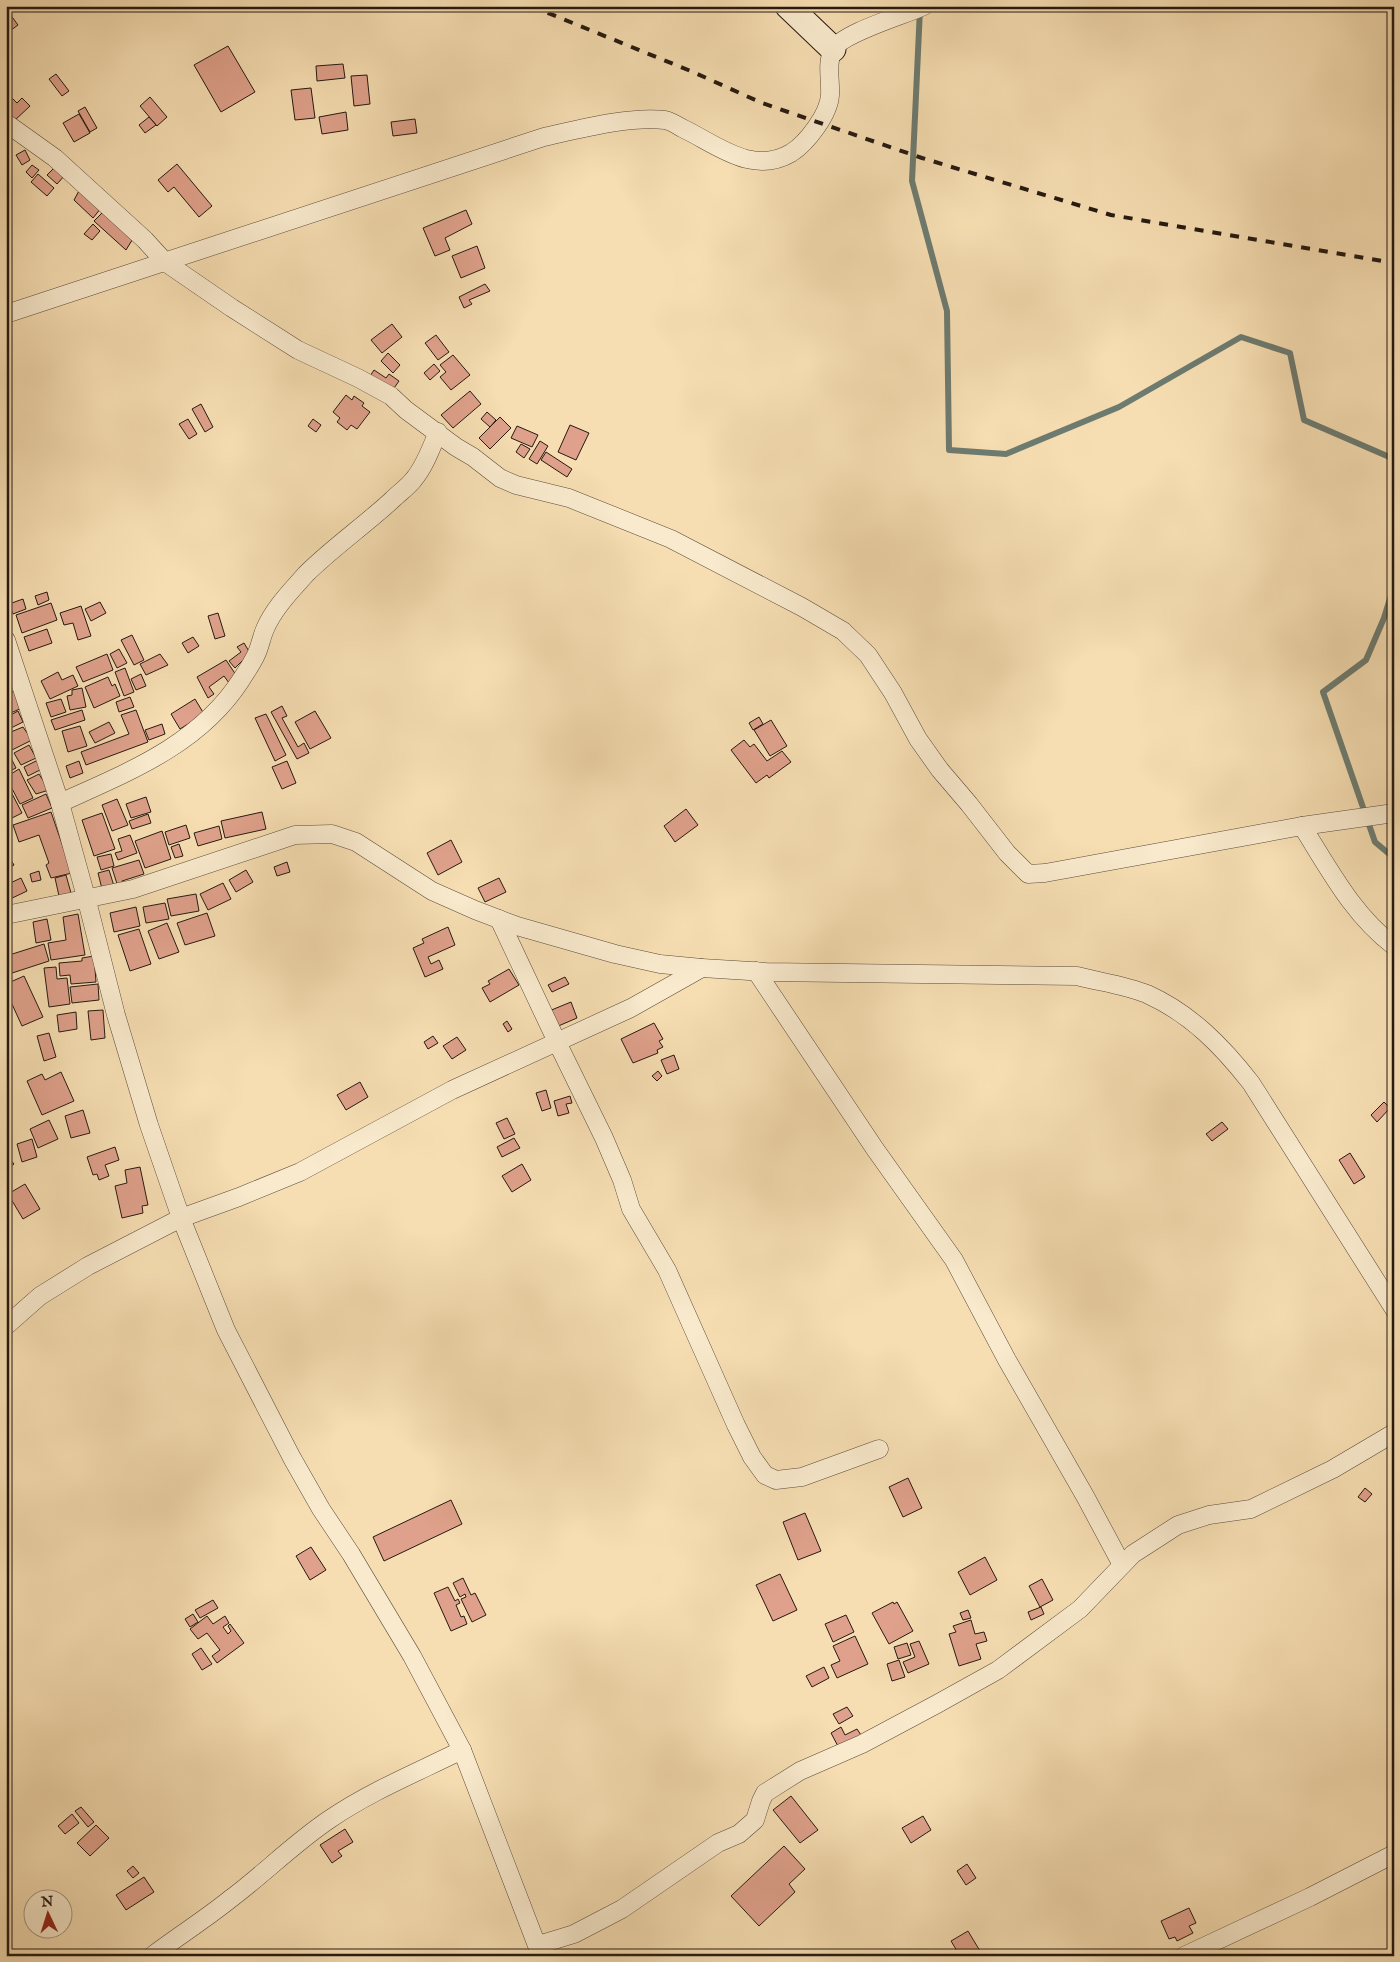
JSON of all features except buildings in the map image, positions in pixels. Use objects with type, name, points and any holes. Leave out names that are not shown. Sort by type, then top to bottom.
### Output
[{"type":"street","points":[[788,6],[833,49]]},
{"type":"street","points":[[6,314],[544,137],[589,126],[633,121],[666,120],[743,159],[771,160],[790,153],[806,140],[828,108],[830,96],[829,64],[833,49],[850,36],[924,6]]},
{"type":"street","points":[[6,123],[55,158],[144,240],[165,262],[298,350],[358,378],[391,396],[406,410],[500,478],[569,498],[671,539],[802,607],[843,631],[868,655],[893,693],[918,739],[940,770],[970,804],[1012,859],[1028,874],[1045,873],[1302,826],[1388,814]]},
{"type":"street","points":[[60,803],[125,774],[171,748],[206,723],[226,703],[256,657],[266,628],[292,589],[414,480],[426,460],[438,432]]},
{"type":"street","points":[[6,640],[12,677],[60,803],[116,1015],[146,1116],[181,1218],[226,1330],[292,1458],[321,1509],[356,1562],[412,1656],[462,1750],[539,1950],[622,1909],[718,1843],[739,1834],[755,1820],[765,1793],[800,1771],[862,1744],[998,1670],[1080,1609],[1133,1554],[1178,1525],[1209,1515],[1250,1509],[1333,1469],[1394,1433]]},
{"type":"street","points":[[1302,826],[1362,917],[1394,946]]},
{"type":"street","points":[[6,915],[133,888],[295,835],[332,834],[356,842],[432,891],[499,919],[615,954],[660,964],[756,971],[1077,976],[1146,994],[1174,1008],[1203,1030],[1227,1052],[1251,1083],[1394,1309]]},
{"type":"street","points":[[499,919],[604,1138],[622,1180],[631,1208],[667,1270],[736,1425],[752,1456],[765,1475],[776,1480],[802,1478],[879,1449]]},
{"type":"street","points":[[6,1326],[40,1296],[62,1281],[181,1218],[240,1197],[300,1172],[452,1090],[631,1008],[702,968]]},
{"type":"street","points":[[756,971],[875,1149],[954,1260],[1007,1360],[1122,1566]]},
{"type":"street","points":[[152,1956],[228,1901],[300,1840],[331,1818],[361,1800],[462,1750]]},
{"type":"street","points":[[1184,1956],[1310,1897],[1394,1854]]},
{"type":"waterway","points":[[920,9],[912,181],[947,311],[949,450],[1006,454],[1119,407],[1241,337],[1290,353],[1304,420],[1394,459]]},
{"type":"waterway","points":[[1394,586],[1384,618],[1366,660],[1323,692],[1375,842],[1394,858]]},
{"type":"railway","points":[[531,6],[693,72],[762,103],[922,158],[1111,215],[1394,263]]}]
